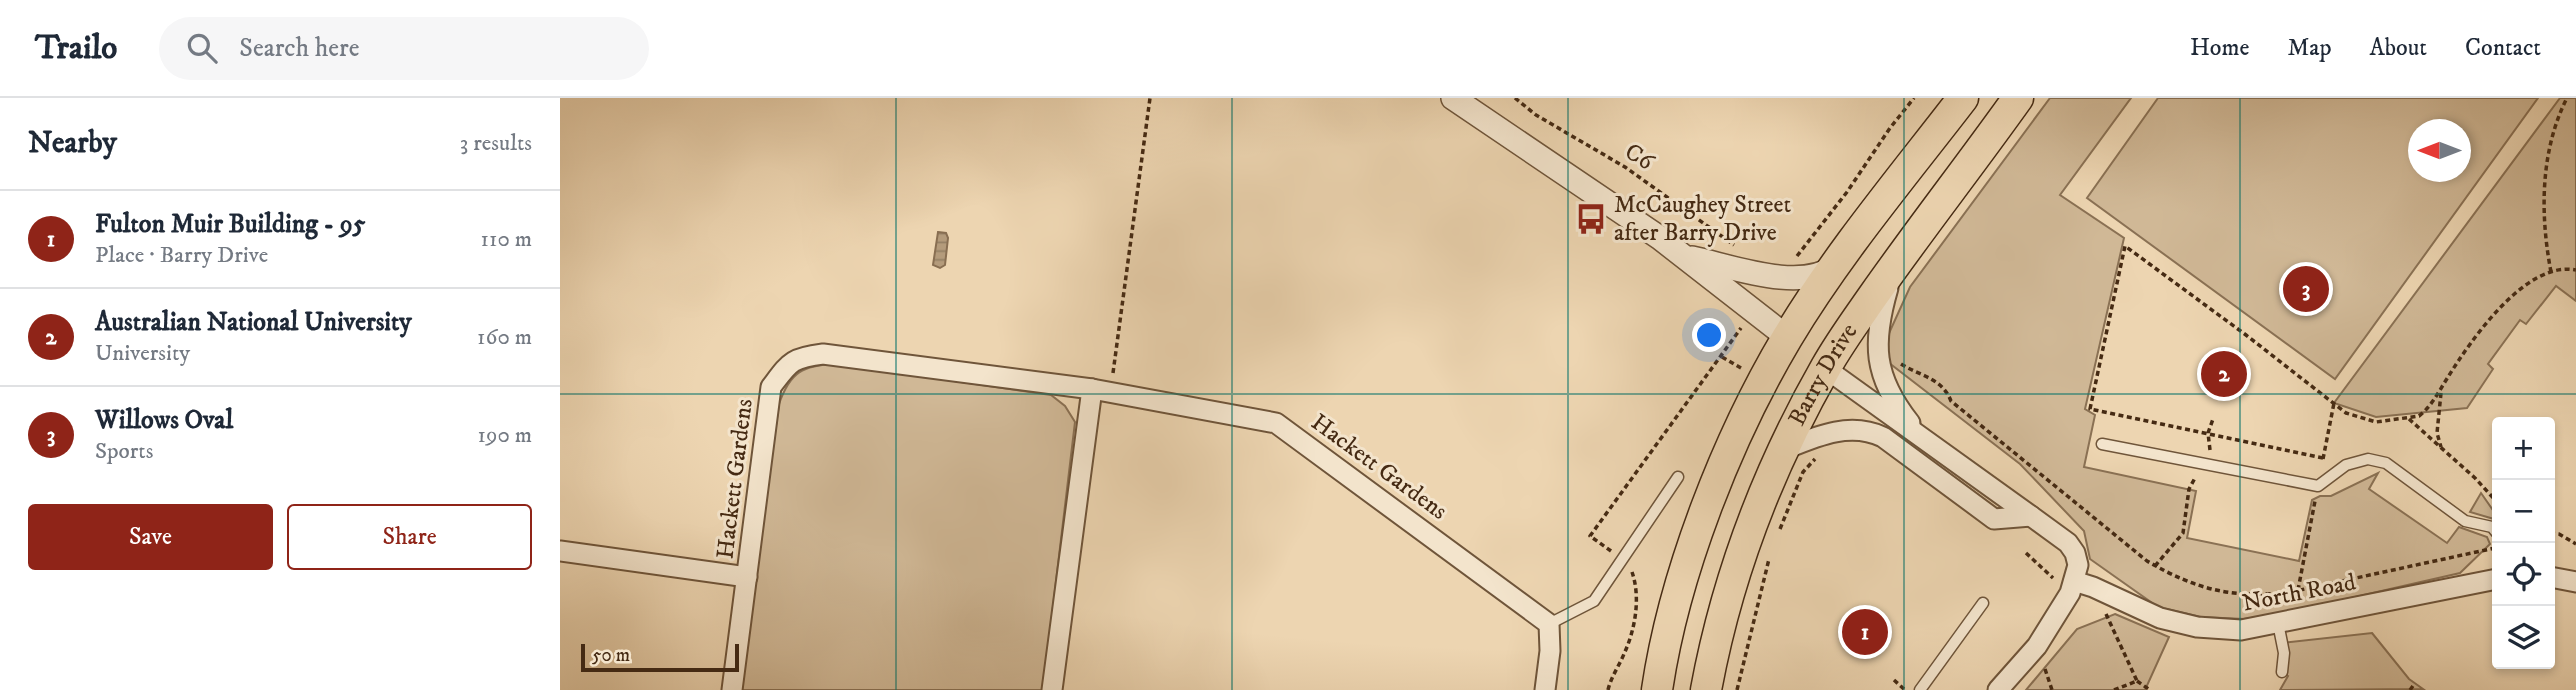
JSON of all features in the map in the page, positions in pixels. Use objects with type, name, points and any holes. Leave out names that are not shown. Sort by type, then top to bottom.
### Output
[{"type":"main road","name":"Barry Drive","points":[[1657,690],[1672,619],[1699,528],[1715,484],[1749,408],[1787,338],[1838,264],[1963,98]]},
{"type":"main road","name":"Barry Drive","points":[[1706,690],[1732,582],[1747,537],[1783,450],[1825,368],[1894,266],[2018,98]]},
{"type":"main road","points":[[1787,338],[1825,368]]},
{"type":"street","points":[[1453,98],[1685,257],[1787,338]]},
{"type":"street","points":[[1685,257],[1794,278],[1823,274],[1838,264]]},
{"type":"street","points":[[1894,266],[1879,318],[1877,352],[1892,396],[1921,436]]},
{"type":"street","name":"Hackett Gardens","points":[[732,690],[771,387],[785,368],[799,357],[823,354],[1092,389],[1276,423],[1549,624]]},
{"type":"street","points":[[1825,368],[2068,543],[2075,554],[2079,587],[2037,646],[1998,690]]},
{"type":"street","points":[[1052,690],[1092,389]]},
{"type":"street","points":[[1783,450],[1830,433],[1857,430],[1874,433],[1994,519],[2031,516]]},
{"type":"street","name":"Hackett Gardens","points":[[560,551],[747,577]]},
{"type":"street","name":"North Road","points":[[2079,587],[2160,618],[2197,628],[2241,630],[2492,580]]},
{"type":"street","points":[[1545,690],[1550,651],[1549,624]]},
{"type":"lane","points":[[2102,444],[2318,486],[2346,465],[2368,459],[2386,463],[2465,521],[2492,527]]},
{"type":"lane","points":[[1549,624],[1594,601],[1678,477]]},
{"type":"lane","points":[[1920,690],[1983,603]]},
{"type":"lane","points":[[2278,624],[2284,653],[2282,672]]},
{"type":"path","points":[[1114,363],[1150,98]]},
{"type":"path","name":"C6","points":[[1515,98],[1536,115],[1625,167],[1742,251]]},
{"type":"path","points":[[1794,258],[1800,254],[1847,192],[1890,128],[1914,98]]},
{"type":"path","points":[[2551,271],[2544,239],[2545,172],[2554,128],[2567,98]]},
{"type":"path","points":[[2323,458],[2090,409],[2125,246],[2346,413],[2376,422],[2409,419],[2426,411],[2469,347],[2498,311],[2535,278],[2551,271],[2567,268],[2576,270]]},
{"type":"path","points":[[1615,554],[1590,536],[1740,329]]},
{"type":"path","points":[[1898,363],[1935,380],[1945,389],[1951,401],[2155,566],[2173,577],[2201,588],[2260,596],[2291,592],[2492,548]]},
{"type":"path","points":[[2441,391],[2437,433],[2441,447]]},
{"type":"path","points":[[2211,449],[2208,433],[2213,419]]},
{"type":"path","points":[[2409,419],[2476,478],[2492,496]]},
{"type":"path","points":[[1776,537],[1803,472],[1818,456]]},
{"type":"path","points":[[2155,566],[2183,533],[2189,489]]},
{"type":"path","points":[[2555,534],[2576,544]]},
{"type":"path","points":[[1737,690],[1771,550]]},
{"type":"path","points":[[2026,554],[2079,587],[2137,681],[2150,690]]},
{"type":"path","points":[[1608,690],[1625,653],[1637,600],[1635,584],[1628,566]]},
{"type":"path","points":[[1894,680],[1905,690]]},
{"type":"path","points":[[2114,690],[2137,681]]},
{"type":"path","points":[[2410,690],[2414,683]]},
{"type":"shaded area","points":[[2050,98],[2131,98],[2060,195],[2124,238],[2085,409],[2095,415],[2084,467],[2196,491],[2187,538],[2299,561],[2312,500],[2320,496],[2331,496],[2378,473],[2369,489],[2447,543],[2459,527],[2487,537],[2490,544],[2460,573],[2285,613],[2244,619],[2201,617],[2158,607],[2090,559],[2084,531],[2020,464],[1884,359],[1885,342],[1910,287]]},
{"type":"shaded area","points":[[2158,98],[2538,98],[2335,379],[2087,198]]},
{"type":"shaded area","points":[[2560,98],[2576,98],[2576,301],[2556,286],[2526,324],[2520,320],[2488,364],[2493,369],[2467,408],[2376,417],[2334,403]]},
{"type":"shaded area","points":[[938,232],[946,233],[948,238],[945,265],[940,268],[933,265]]},
{"type":"shaded area","points":[[836,364],[1051,395],[1065,406],[1075,422],[1043,690],[739,690],[779,404],[788,384],[799,372],[815,366]]},
{"type":"shaded area","points":[[2481,493],[2492,509],[2492,518],[2470,512]]},
{"type":"shaded area","points":[[2115,614],[2169,637],[2145,690],[2026,690],[2077,629]]},
{"type":"shaded area","points":[[2372,633],[2409,679],[2423,689],[2280,690],[2288,676],[2282,672],[2282,643]]},
{"type":"place","name":"McCaughey Street after Barry Drive","points":[[1591,219]]},
{"type":"place","name":"Willows Oval","points":[[2306,289]]},
{"type":"place","name":"Australian National University","points":[[2224,374]]},
{"type":"place","name":"Fulton Muir Building - 95","points":[[1865,632]]}]
